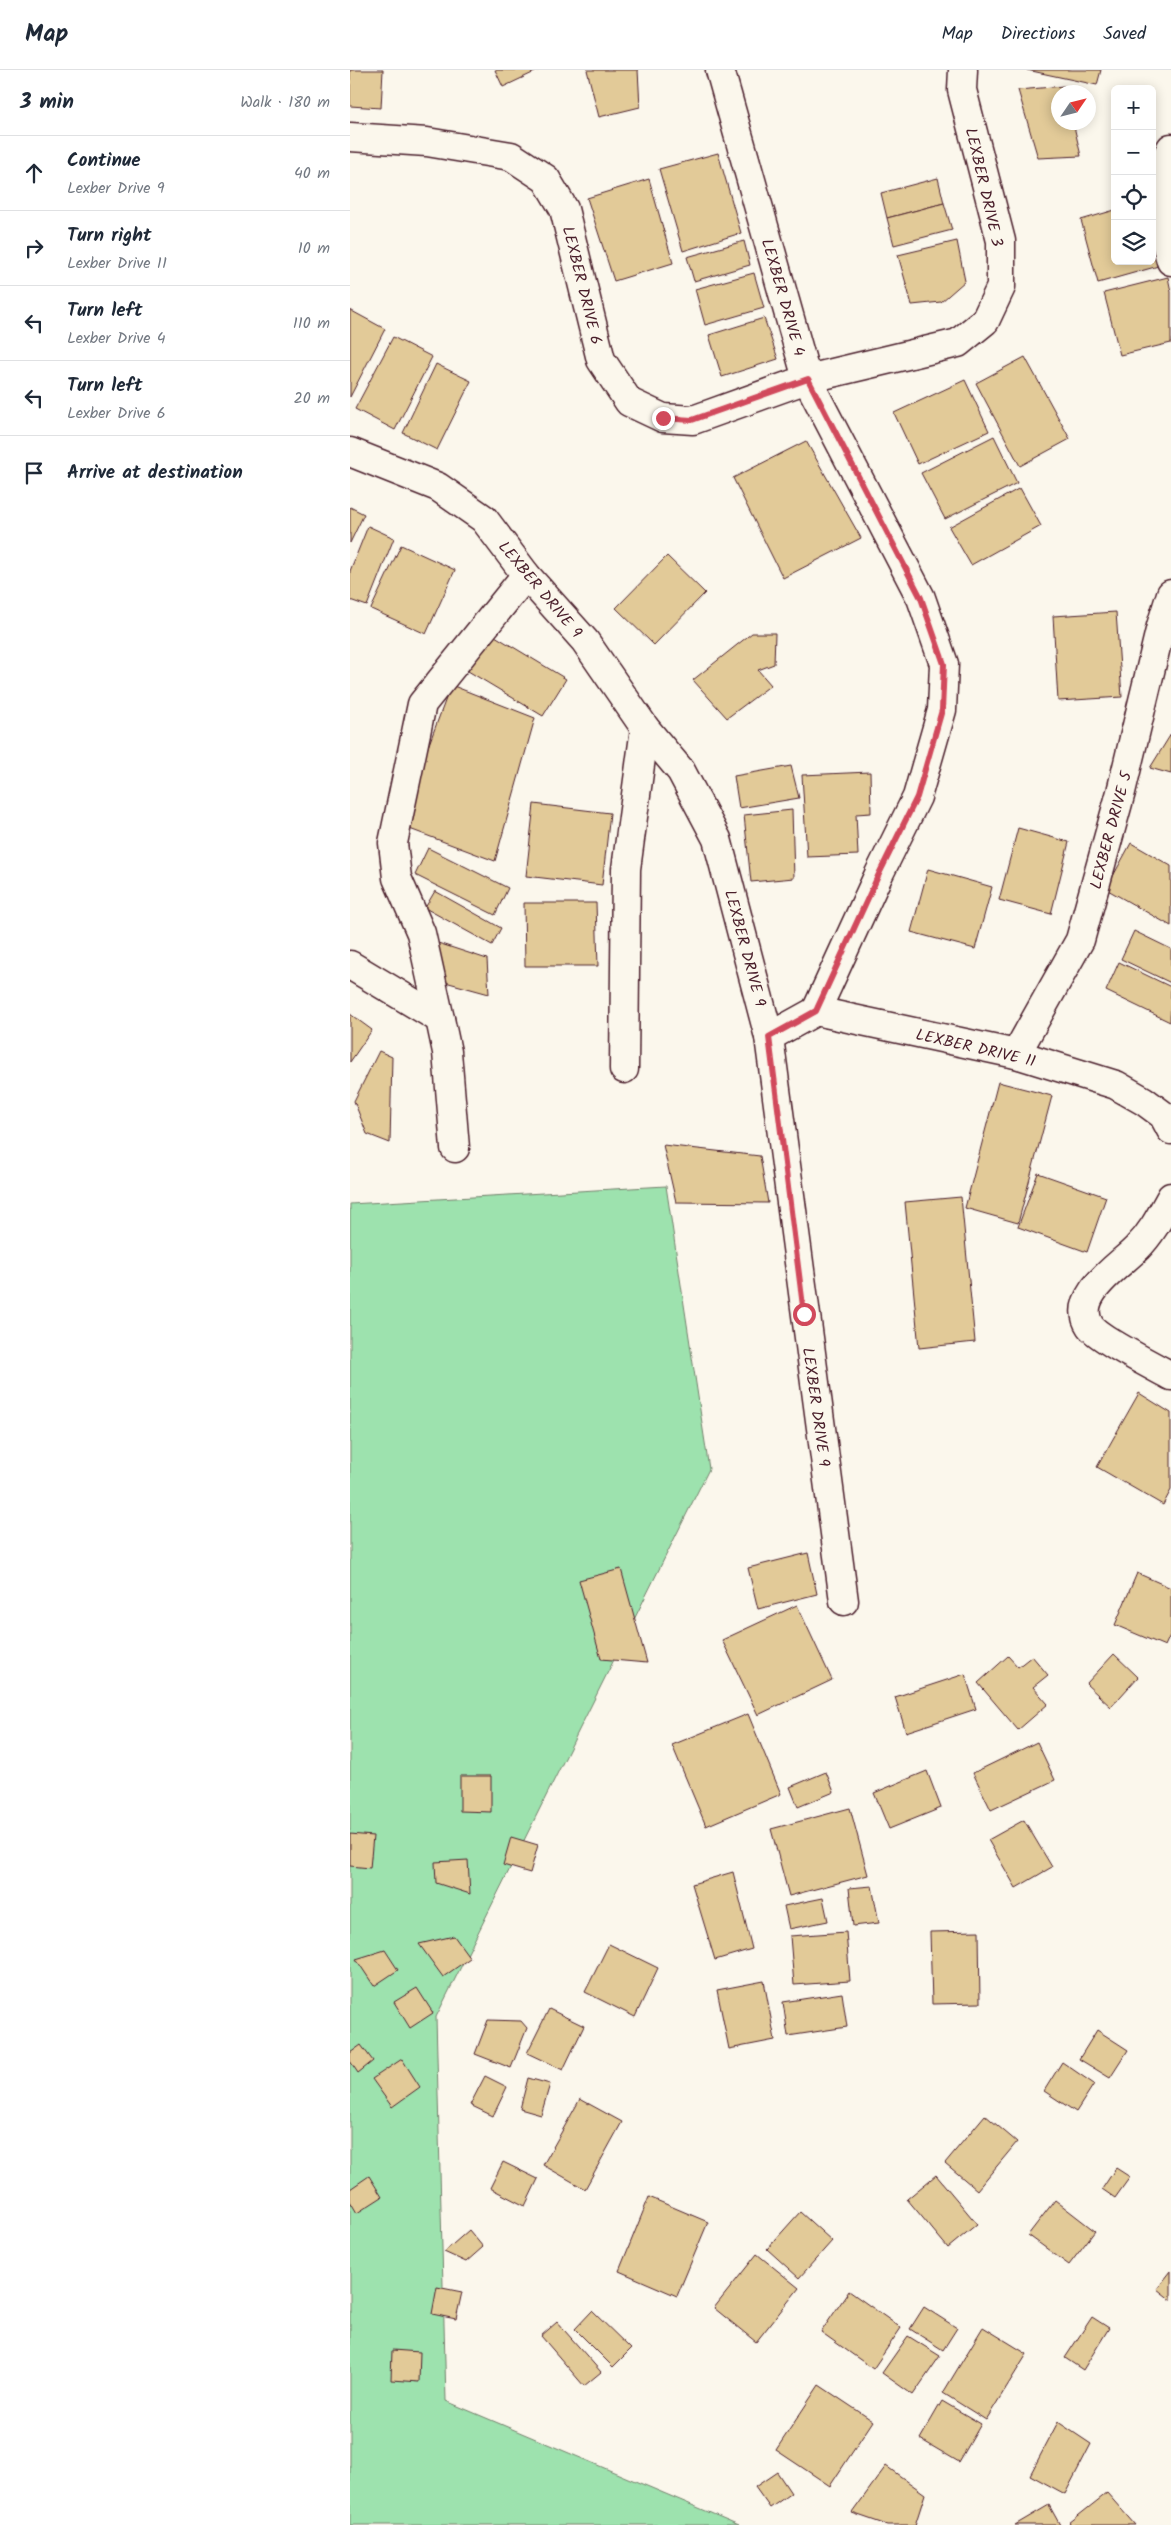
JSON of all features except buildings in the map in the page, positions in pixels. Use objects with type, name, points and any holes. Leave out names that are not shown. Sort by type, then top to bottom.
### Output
[{"type":"street","name":"LEXBER DRIVE 4","points":[[720,70],[808,379],[921,598],[944,664],[942,710],[917,797],[879,874],[816,1011]]},
{"type":"street","name":"LEXBER DRIVE 3","points":[[808,379],[958,343],[985,321],[1001,287],[1000,241],[962,90],[963,70]]},
{"type":"street","name":"LEXBER DRIVE 6","points":[[350,137],[427,142],[511,156],[546,179],[564,210],[602,360],[629,402],[663,418],[692,420],[808,379]]},
{"type":"street","points":[[1171,148],[1162,166],[1167,247],[1171,261]]},
{"type":"street","name":"LEXBER DRIVE 9","points":[[350,452],[438,487],[484,519],[526,576],[585,642],[645,728],[681,771],[717,839],[769,1037],[844,1602]]},
{"type":"street","points":[[454,1148],[446,1052],[440,1019],[421,933],[397,878],[393,843],[422,704],[526,576]]},
{"type":"street","name":"LEXBER DRIVE 5","points":[[1016,1054],[1080,940],[1121,792],[1161,626],[1171,594]]},
{"type":"street","points":[[624,1068],[626,869],[645,728]]},
{"type":"street","points":[[350,966],[440,1019]]},
{"type":"street","points":[[769,1037],[816,1011]]},
{"type":"street","name":"LEXBER DRIVE 11","points":[[816,1011],[1016,1054],[1116,1085],[1144,1100],[1163,1115],[1171,1130]]},
{"type":"street","points":[[1171,1197],[1154,1228],[1137,1248],[1105,1275],[1093,1290],[1085,1308],[1090,1326],[1171,1376]]},
{"type":"green space","points":[[666,1186],[709,1469],[436,2017],[446,2401],[739,2525],[350,2525],[350,1204]]},
{"type":"route","points":[[663,418],[692,420],[808,379],[921,598],[944,664],[942,710],[917,797],[879,874],[816,1011],[769,1037],[804,1314]]}]
